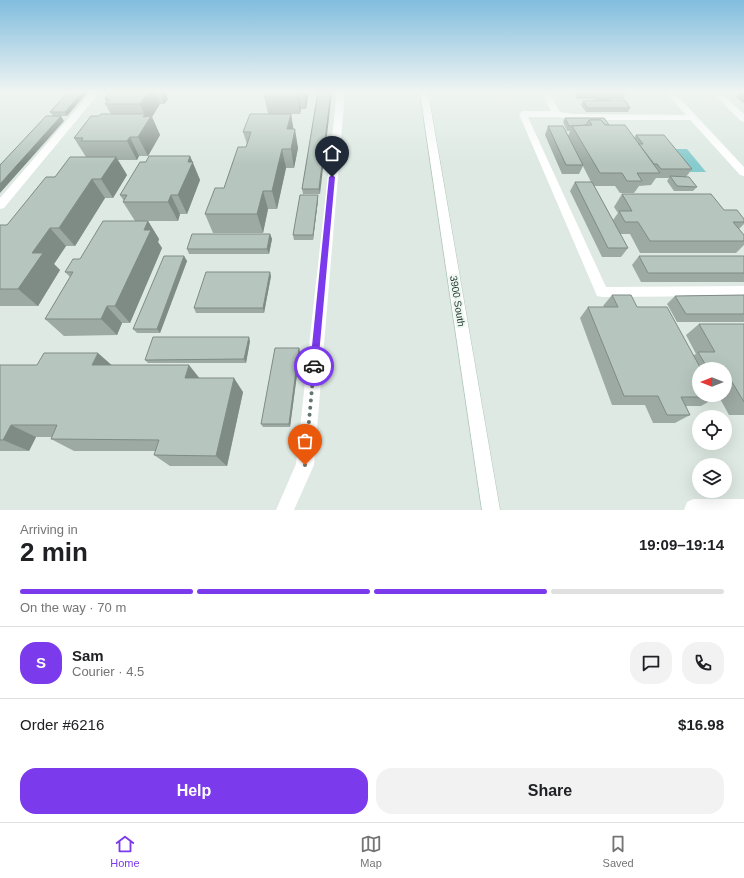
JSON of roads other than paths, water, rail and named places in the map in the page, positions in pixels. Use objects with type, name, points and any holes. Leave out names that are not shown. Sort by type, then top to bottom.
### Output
[{"type":"main road","points":[[0,205],[76,116]]},
{"type":"main road","points":[[285,510],[305,465],[339,116]]},
{"type":"main road","name":"3900 South","points":[[428,116],[491,510]]},
{"type":"main road","points":[[524,116],[602,292],[744,291]]},
{"type":"main road","points":[[567,116],[692,117],[744,173]]},
{"type":"main road","points":[[693,510],[693,508],[744,508]]},
{"type":"water","points":[[669,149],[687,149],[706,172],[687,172]]}]
